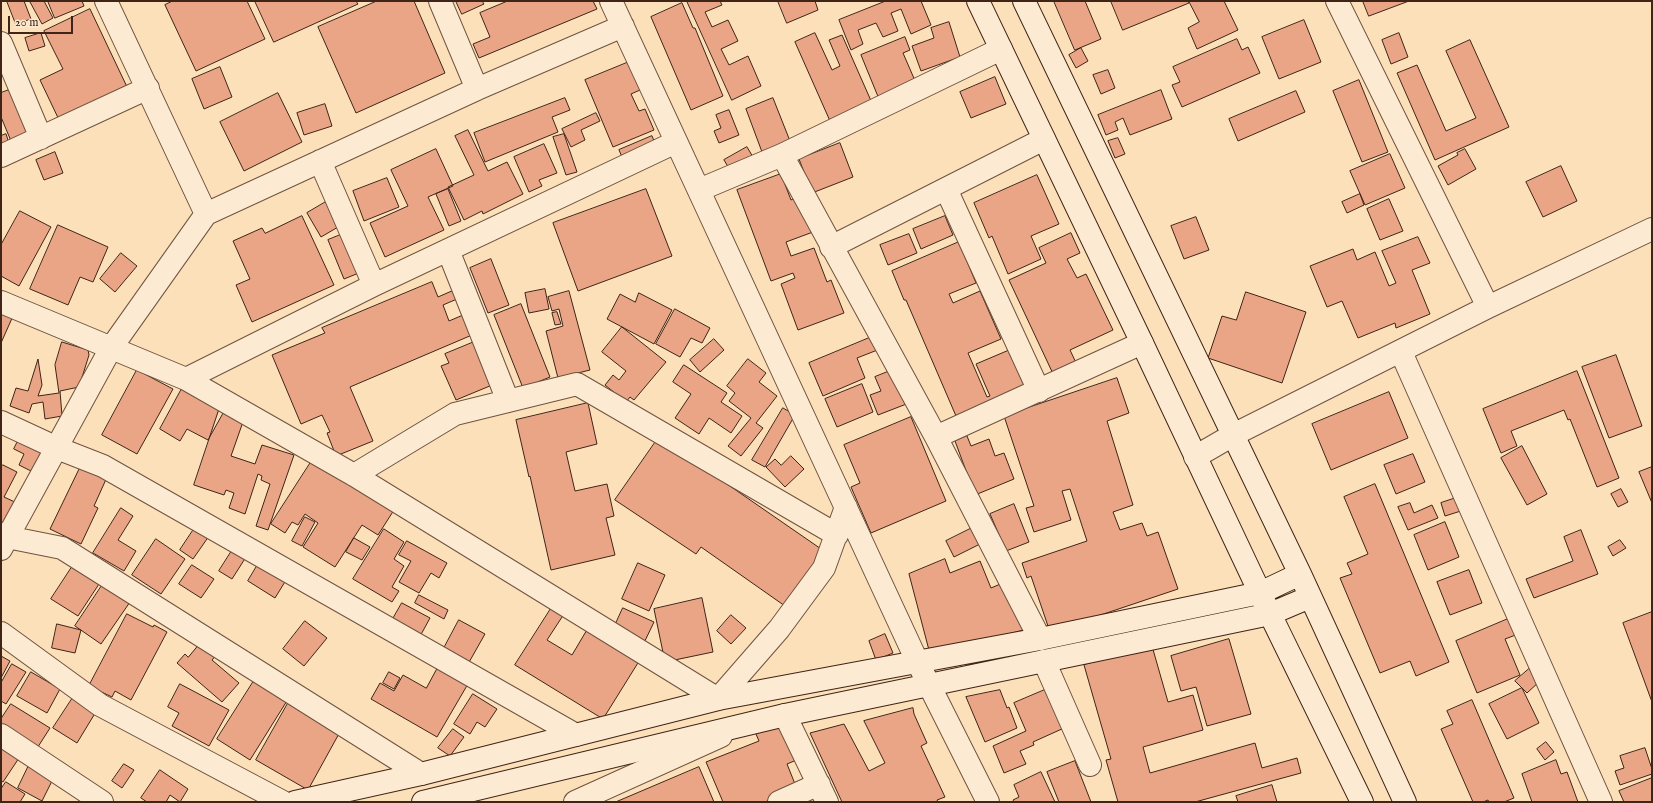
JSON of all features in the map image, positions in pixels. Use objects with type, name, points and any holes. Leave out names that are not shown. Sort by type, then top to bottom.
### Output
[{"type":"street","points":[[106,1],[206,214]]},
{"type":"street","points":[[440,1],[477,89]]},
{"type":"street","points":[[611,1],[917,661],[988,802]]},
{"type":"street","points":[[978,1],[1142,343],[1260,594],[1362,802]]},
{"type":"street","points":[[1024,1],[1300,574],[1405,802]]},
{"type":"street","points":[[1337,1],[1488,307]]},
{"type":"street","points":[[449,799],[431,771],[62,548],[3,540],[57,448],[110,348],[206,214],[477,89],[623,26]]},
{"type":"street","points":[[1,43],[42,138]]},
{"type":"street","points":[[699,190],[782,156],[1001,49]]},
{"type":"street","points":[[1,156],[148,88]]},
{"type":"street","points":[[832,247],[1044,139]]},
{"type":"street","points":[[186,379],[374,285],[676,142]]},
{"type":"street","points":[[782,156],[936,437],[1040,639]]},
{"type":"street","points":[[320,161],[374,285]]},
{"type":"street","points":[[946,189],[1039,391]]},
{"type":"street","points":[[1195,457],[1233,435],[1488,307],[1652,229]]},
{"type":"street","points":[[448,250],[508,401]]},
{"type":"street","points":[[1,302],[186,379],[354,475],[718,699]]},
{"type":"street","points":[[936,437],[1142,343]]},
{"type":"street","points":[[1401,352],[1600,802]]},
{"type":"street","points":[[354,475],[455,414],[577,384],[837,535]]},
{"type":"street","points":[[1,422],[57,448],[103,466],[576,735]]},
{"type":"street","points":[[718,699],[779,629],[824,568],[846,507]]},
{"type":"street","points":[[295,802],[431,771],[718,699],[1040,639],[1260,594],[1300,574]]},
{"type":"street","points":[[423,802],[449,799],[785,715],[1270,614],[1310,597]]},
{"type":"street","points":[[1,633],[100,706],[283,802]]},
{"type":"street","points":[[1044,661],[1090,765]]},
{"type":"street","points":[[779,802],[823,793],[785,715]]},
{"type":"street","points":[[574,802],[744,726]]},
{"type":"street","points":[[1,735],[102,802]]},
{"type":"building","points":[[7,1],[24,1],[31,19],[16,24]]},
{"type":"building","points":[[44,1],[53,18],[42,24],[30,2]]},
{"type":"building","points":[[48,1],[82,1],[84,6],[55,18]]},
{"type":"building","points":[[173,1],[247,1],[265,39],[196,71],[165,5]]},
{"type":"building","points":[[255,1],[356,1],[358,4],[274,42]]},
{"type":"building","points":[[377,1],[414,1],[445,73],[356,113],[318,27]]},
{"type":"building","points":[[456,1],[482,1],[484,4],[462,14]]},
{"type":"building","points":[[508,1],[593,1],[597,9],[479,58],[473,44],[490,37],[480,13]]},
{"type":"building","points":[[687,1],[720,1],[722,5],[705,12],[712,27],[728,20],[738,41],[721,49],[729,65],[748,56],[761,86],[732,100]]},
{"type":"building","points":[[778,1],[815,1],[818,10],[787,23]]},
{"type":"building","points":[[886,1],[921,1],[931,25],[911,34],[901,9],[891,13],[898,31],[883,37],[876,23],[858,30],[863,44],[851,50],[839,20]]},
{"type":"building","points":[[1054,1],[1085,1],[1101,39],[1075,50]]},
{"type":"building","points":[[1111,1],[1188,1],[1189,3],[1123,30]]},
{"type":"building","points":[[1189,1],[1224,1],[1238,30],[1197,49],[1188,28],[1199,22]]},
{"type":"building","points":[[1363,1],[1409,1],[1369,16]]},
{"type":"building","points":[[682,3],[693,28],[695,28],[723,96],[691,110],[651,17]]},
{"type":"building","points":[[90,9],[128,89],[61,124],[40,80],[63,69],[44,31]]},
{"type":"building","points":[[1304,20],[1321,62],[1279,79],[1262,37]]},
{"type":"building","points":[[949,22],[960,57],[921,71],[912,46],[934,38],[931,28]]},
{"type":"building","points":[[41,33],[45,46],[29,51],[25,38]]},
{"type":"building","points":[[815,33],[832,70],[840,66],[829,40],[842,35],[872,103],[830,121],[795,42]]},
{"type":"building","points":[[1399,33],[1408,57],[1391,64],[1382,40]]},
{"type":"building","points":[[905,37],[910,50],[903,53],[916,83],[879,99],[861,55]]},
{"type":"building","points":[[1237,39],[1242,50],[1248,47],[1260,73],[1182,107],[1172,85],[1180,82],[1173,67]]},
{"type":"building","points":[[1470,40],[1509,127],[1435,160],[1397,73],[1417,65],[1446,131],[1476,118],[1446,51]]},
{"type":"building","points":[[1081,48],[1088,61],[1076,68],[1069,55]]},
{"type":"building","points":[[629,62],[640,90],[631,94],[639,111],[645,109],[654,130],[613,147],[585,80]]},
{"type":"building","points":[[220,67],[232,97],[204,109],[192,79]]},
{"type":"building","points":[[1108,70],[1115,88],[1101,94],[1093,75]]},
{"type":"building","points":[[995,77],[1006,104],[971,118],[960,92]]},
{"type":"building","points":[[1359,80],[1388,152],[1362,162],[1333,91]]},
{"type":"building","points":[[27,83],[44,128],[11,141],[1,117],[1,93]]},
{"type":"building","points":[[1161,90],[1172,119],[1130,135],[1123,118],[1115,122],[1118,130],[1106,135],[1098,115]]},
{"type":"building","points":[[1296,91],[1305,112],[1238,141],[1229,119]]},
{"type":"building","points":[[278,93],[302,142],[244,171],[220,122]]},
{"type":"building","points":[[565,98],[570,110],[552,117],[558,132],[485,162],[474,133]]},
{"type":"building","points":[[773,98],[790,141],[762,152],[746,109]]},
{"type":"building","points":[[325,104],[332,126],[304,135],[297,113]]},
{"type":"building","points":[[729,110],[739,135],[719,143],[714,131],[721,128],[716,115]]},
{"type":"building","points":[[596,113],[600,121],[581,130],[585,140],[571,147],[562,129]]},
{"type":"building","points":[[468,130],[488,171],[507,162],[523,194],[483,214],[482,211],[464,220],[448,187],[474,175],[455,136]]},
{"type":"building","points":[[6,134],[10,146],[1,149],[1,136]]},
{"type":"building","points":[[564,134],[577,172],[566,175],[553,137]]},
{"type":"building","points":[[652,136],[658,150],[625,164],[619,150]]},
{"type":"building","points":[[1118,138],[1125,154],[1115,158],[1108,141]]},
{"type":"building","points":[[840,143],[853,177],[812,193],[799,159]]},
{"type":"building","points":[[544,144],[557,173],[539,180],[542,186],[529,192],[514,157]]},
{"type":"building","points":[[747,147],[753,157],[730,170],[724,160]]},
{"type":"building","points":[[436,149],[453,186],[428,197],[444,230],[385,257],[370,223],[408,206],[391,170]]},
{"type":"building","points":[[1465,149],[1476,169],[1448,185],[1438,166],[1458,155],[1457,153]]},
{"type":"building","points":[[55,152],[63,173],[44,180],[36,160]]},
{"type":"building","points":[[1390,154],[1405,188],[1365,205],[1350,171]]},
{"type":"building","points":[[1561,166],[1577,201],[1543,217],[1526,182]]},
{"type":"building","points":[[781,174],[791,200],[800,196],[813,232],[786,242],[791,256],[814,248],[827,282],[831,280],[844,313],[798,330],[781,284],[795,278],[793,273],[771,281],[737,190]]},
{"type":"building","points":[[1037,175],[1059,224],[1031,236],[1041,259],[1008,274],[992,236],[989,238],[974,203]]},
{"type":"building","points":[[387,178],[399,207],[364,221],[353,191]]},
{"type":"building","points":[[448,189],[461,221],[449,226],[436,194]]},
{"type":"building","points":[[646,189],[672,256],[578,291],[553,223]]},
{"type":"building","points":[[1360,194],[1364,205],[1347,213],[1342,202]]},
{"type":"building","points":[[336,196],[350,220],[321,237],[307,213]]},
{"type":"building","points":[[1389,199],[1403,231],[1380,240],[1367,209]]},
{"type":"building","points":[[20,211],[51,227],[19,286],[1,276],[1,245]]},
{"type":"building","points":[[302,216],[334,285],[252,322],[236,285],[250,279],[233,241],[262,228],[265,233]]},
{"type":"building","points":[[945,216],[953,235],[921,249],[913,229]]},
{"type":"building","points":[[1196,217],[1209,250],[1184,259],[1171,226]]},
{"type":"building","points":[[58,225],[108,247],[93,282],[80,277],[68,305],[30,289]]},
{"type":"building","points":[[360,227],[376,266],[344,279],[328,240]]},
{"type":"building","points":[[1071,233],[1080,253],[1067,259],[1077,278],[1086,274],[1113,330],[1070,350],[1078,367],[1055,378],[1009,280],[1046,263],[1039,248]]},
{"type":"building","points":[[909,234],[917,253],[888,265],[880,245]]},
{"type":"building","points":[[1418,237],[1430,263],[1412,270],[1430,314],[1396,328],[1395,323],[1358,338],[1342,301],[1327,307],[1310,266],[1353,249],[1357,260],[1375,252],[1389,286],[1396,283],[1382,251]]},
{"type":"building","points":[[959,242],[976,283],[949,294],[953,303],[980,291],[1001,339],[968,353],[987,397],[990,396],[976,364],[1009,350],[1025,387],[956,416],[892,271]]},
{"type":"building","points":[[121,253],[137,266],[115,292],[100,279]]},
{"type":"building","points":[[491,259],[509,305],[488,313],[470,268]]},
{"type":"building","points":[[432,282],[438,297],[454,290],[457,299],[443,305],[449,321],[463,315],[472,335],[350,387],[373,441],[336,456],[327,433],[330,432],[322,415],[301,424],[272,355],[325,333],[322,328]]},
{"type":"building","points":[[545,289],[549,309],[529,313],[525,293]]},
{"type":"building","points":[[569,291],[590,370],[558,378],[546,331],[563,326],[559,309],[552,311],[548,297]]},
{"type":"building","points":[[1246,292],[1306,312],[1282,383],[1208,358],[1222,316],[1236,320]]},
{"type":"building","points":[[639,293],[672,310],[654,344],[607,319],[620,294],[635,302]]},
{"type":"building","points":[[521,304],[550,377],[523,388],[494,315]]},
{"type":"building","points":[[675,309],[710,328],[702,343],[691,338],[680,357],[656,344]]},
{"type":"building","points":[[1,310],[13,316],[1,343]]},
{"type":"building","points":[[557,312],[561,324],[555,325],[552,313]]},
{"type":"building","points":[[622,327],[666,362],[634,400],[630,397],[626,402],[605,385],[613,375],[619,380],[626,371],[602,352]]},
{"type":"building","points":[[874,336],[880,349],[857,358],[865,378],[823,396],[809,363]]},
{"type":"building","points":[[714,339],[724,350],[700,372],[690,360]]},
{"type":"building","points":[[479,340],[497,383],[456,400],[441,366],[449,363],[445,354]]},
{"type":"building","points":[[62,342],[88,350],[89,355],[79,387],[60,391],[62,416],[45,419],[43,402],[32,404],[29,413],[10,406],[16,388],[28,391],[38,359],[42,385],[38,396],[59,393],[55,365]]},
{"type":"building","points":[[1616,355],[1642,426],[1609,438],[1582,367]]},
{"type":"building","points":[[748,359],[766,373],[759,382],[777,396],[756,423],[763,428],[741,456],[728,446],[751,418],[729,401],[735,393],[727,386]]},
{"type":"building","points":[[684,365],[727,393],[721,402],[742,416],[731,433],[709,418],[699,434],[675,418],[691,394],[673,382]]},
{"type":"building","points":[[895,369],[909,403],[878,415],[870,395],[881,391],[875,377]]},
{"type":"building","points":[[137,370],[173,389],[137,454],[102,435]]},
{"type":"building","points":[[1577,371],[1619,478],[1597,487],[1570,419],[1568,420],[1564,410],[1511,431],[1517,446],[1501,453],[1483,409]]},
{"type":"building","points":[[1117,378],[1129,413],[1107,421],[1133,505],[1113,512],[1120,530],[1142,523],[1147,536],[1158,532],[1178,589],[1050,632],[1031,576],[1027,578],[1022,563],[1087,541],[1070,489],[1062,491],[1071,520],[1034,532],[1026,508],[1034,506],[1004,416]]},
{"type":"building","points":[[185,383],[227,406],[208,440],[187,429],[180,441],[160,429]]},
{"type":"building","points":[[862,384],[873,412],[837,427],[825,399]]},
{"type":"building","points":[[1389,392],[1408,438],[1331,470],[1312,424]]},
{"type":"building","points":[[588,403],[597,444],[566,452],[575,491],[607,484],[614,516],[606,518],[615,555],[551,570],[516,420]]},
{"type":"building","points":[[783,408],[795,415],[765,467],[752,460]]},
{"type":"building","points":[[219,410],[244,419],[231,456],[255,464],[262,445],[294,455],[268,530],[256,526],[270,484],[261,480],[262,476],[258,474],[245,514],[229,508],[234,493],[226,490],[224,495],[194,485]]},
{"type":"building","points":[[911,417],[946,501],[871,533],[851,487],[860,483],[844,445]]},
{"type":"building","points":[[21,435],[51,449],[39,475],[19,465],[24,454],[14,449]]},
{"type":"building","points":[[967,436],[971,446],[989,439],[995,456],[1004,453],[1014,479],[975,495],[955,441]]},
{"type":"building","points":[[659,437],[824,551],[785,606],[701,547],[696,554],[615,500]]},
{"type":"building","points":[[1522,446],[1547,494],[1527,505],[1501,458]]},
{"type":"building","points":[[1413,454],[1425,482],[1396,494],[1384,465]]},
{"type":"building","points":[[791,456],[804,469],[785,487],[766,467],[775,459],[781,465]]},
{"type":"building","points":[[313,459],[394,510],[378,535],[362,525],[335,567],[303,547],[318,523],[305,514],[298,525],[292,522],[285,533],[271,524]]},
{"type":"building","points":[[3,465],[17,472],[4,497],[17,503],[1,528],[1,467]]},
{"type":"building","points":[[112,466],[94,506],[98,508],[81,544],[50,529],[80,467]]},
{"type":"building","points":[[1652,467],[1652,503],[1639,472]]},
{"type":"building","points":[[1375,484],[1449,662],[1416,676],[1410,661],[1380,673],[1340,578],[1352,574],[1347,563],[1368,554],[1344,497]]},
{"type":"building","points":[[1621,489],[1628,502],[1618,507],[1611,494]]},
{"type":"building","points":[[1459,497],[1464,510],[1445,516],[1441,503]]},
{"type":"building","points":[[1410,503],[1414,513],[1432,505],[1438,518],[1408,530],[1398,507]]},
{"type":"building","points":[[1014,504],[1029,542],[1006,551],[990,514]]},
{"type":"building","points":[[121,508],[133,516],[118,540],[136,551],[124,571],[93,553]]},
{"type":"building","points":[[202,517],[216,526],[193,559],[180,550]]},
{"type":"building","points":[[305,517],[315,522],[302,546],[292,541]]},
{"type":"building","points":[[1445,522],[1459,557],[1428,570],[1414,535]]},
{"type":"building","points":[[976,526],[984,542],[954,557],[946,541]]},
{"type":"building","points":[[384,529],[404,542],[394,559],[404,566],[392,587],[399,591],[392,602],[353,579]]},
{"type":"building","points":[[1581,530],[1598,574],[1534,598],[1526,579],[1573,561],[1564,537]]},
{"type":"building","points":[[240,538],[253,546],[232,579],[219,571]]},
{"type":"building","points":[[354,538],[370,547],[362,560],[346,552]]},
{"type":"building","points":[[156,539],[185,559],[161,594],[132,575]]},
{"type":"building","points":[[1620,540],[1626,548],[1613,556],[1608,547]]},
{"type":"building","points":[[407,541],[447,563],[439,578],[431,573],[419,593],[399,582],[411,561],[399,555]]},
{"type":"building","points":[[263,556],[291,572],[275,598],[248,581]]},
{"type":"building","points":[[945,559],[950,573],[980,561],[991,588],[1005,582],[1024,630],[930,654],[909,574]]},
{"type":"building","points":[[638,563],[665,575],[649,611],[622,599]]},
{"type":"building","points":[[192,565],[214,579],[201,598],[179,584]]},
{"type":"building","points":[[72,567],[99,584],[78,616],[51,599]]},
{"type":"building","points":[[1469,570],[1482,603],[1450,615],[1437,582]]},
{"type":"building","points":[[103,584],[130,602],[101,644],[75,626]]},
{"type":"building","points":[[419,595],[448,610],[444,619],[415,603]]},
{"type":"building","points":[[702,598],[713,652],[665,662],[654,609]]},
{"type":"building","points":[[402,603],[430,618],[418,640],[390,624]]},
{"type":"building","points":[[552,607],[564,614],[547,640],[572,655],[591,623],[641,658],[603,719],[515,665]]},
{"type":"building","points":[[623,608],[654,622],[642,647],[612,632]]},
{"type":"building","points":[[1652,612],[1652,702],[1623,623]]},
{"type":"building","points":[[127,614],[167,632],[131,700],[115,691],[112,697],[89,686]]},
{"type":"building","points":[[731,615],[746,628],[731,644],[717,631]]},
{"type":"building","points":[[1515,616],[1521,633],[1505,639],[1520,675],[1477,693],[1456,641]]},
{"type":"building","points":[[459,620],[485,634],[468,664],[443,650]]},
{"type":"building","points":[[305,621],[327,638],[304,666],[283,649]]},
{"type":"building","points":[[57,624],[81,630],[75,653],[52,648]]},
{"type":"building","points":[[885,634],[893,653],[876,660],[869,641]]},
{"type":"building","points":[[1229,639],[1251,714],[1207,726],[1196,687],[1181,691],[1171,656]]},
{"type":"building","points":[[203,640],[218,653],[212,660],[239,683],[222,702],[177,663],[185,654],[188,657]]},
{"type":"building","points":[[1152,646],[1168,702],[1193,695],[1203,730],[1143,747],[1150,773],[1255,743],[1262,768],[1297,758],[1301,773],[1195,802],[1118,802],[1106,760],[1111,759],[1084,665]]},
{"type":"building","points":[[1,656],[10,661],[1,678]]},
{"type":"building","points":[[442,660],[472,677],[437,737],[371,699],[380,683],[394,691],[403,675],[426,688]]},
{"type":"building","points":[[12,664],[26,672],[6,704],[1,701],[1,683]]},
{"type":"building","points":[[1529,669],[1540,681],[1527,693],[1515,681]]},
{"type":"building","points":[[31,672],[60,689],[47,713],[17,696]]},
{"type":"building","points":[[389,672],[400,678],[394,689],[383,683]]},
{"type":"building","points":[[257,676],[290,696],[250,760],[217,739]]},
{"type":"building","points":[[180,684],[229,710],[209,746],[172,726],[179,713],[168,707]]},
{"type":"building","points":[[1522,688],[1539,723],[1507,739],[1489,704]]},
{"type":"building","points":[[1047,689],[1064,728],[1033,742],[1034,745],[1020,751],[1026,764],[1004,773],[993,746],[1026,731],[1014,703]]},
{"type":"building","points":[[1000,690],[1007,708],[1009,707],[1017,728],[985,742],[966,697]]},
{"type":"building","points":[[473,694],[497,709],[485,727],[477,722],[470,734],[454,724]]},
{"type":"building","points":[[74,696],[97,710],[77,743],[53,728]]},
{"type":"building","points":[[291,698],[341,730],[308,790],[256,760]]},
{"type":"building","points":[[1472,700],[1514,798],[1504,802],[1489,802],[1488,800],[1483,802],[1473,802],[1441,729],[1453,724],[1447,711]]},
{"type":"building","points":[[11,704],[50,728],[34,753],[1,732],[1,719]]},
{"type":"building","points":[[913,708],[914,714],[927,743],[921,746],[945,797],[937,800],[938,802],[842,802],[810,733],[844,724],[869,771],[885,763],[864,721]]},
{"type":"building","points":[[784,723],[799,759],[787,764],[797,789],[765,802],[723,802],[706,762],[759,741],[756,734]]},
{"type":"building","points":[[453,729],[464,737],[450,756],[438,748]]},
{"type":"building","points":[[6,742],[23,752],[3,782],[1,781],[1,749]]},
{"type":"building","points":[[1546,742],[1554,752],[1545,760],[1537,749]]},
{"type":"building","points":[[1645,748],[1652,769],[1652,774],[1620,785],[1615,771],[1624,768],[1620,756]]},
{"type":"building","points":[[1556,760],[1561,774],[1567,772],[1578,802],[1532,802],[1522,774]]},
{"type":"building","points":[[31,761],[56,773],[42,801],[18,788]]},
{"type":"building","points":[[1075,761],[1091,802],[1059,802],[1047,772]]},
{"type":"building","points":[[124,764],[134,770],[122,788],[112,781]]},
{"type":"building","points":[[699,767],[714,802],[616,802]]},
{"type":"building","points":[[160,770],[188,789],[180,802],[170,795],[166,802],[147,802],[141,798]]},
{"type":"building","points":[[1041,772],[1055,802],[1014,802],[1013,800],[1019,797],[1014,785]]},
{"type":"building","points":[[1652,778],[1652,802],[1624,802],[1619,791]]},
{"type":"building","points":[[6,782],[25,794],[20,802],[1,802],[1,789]]},
{"type":"building","points":[[1272,785],[1277,802],[1238,802],[1236,796]]}]
